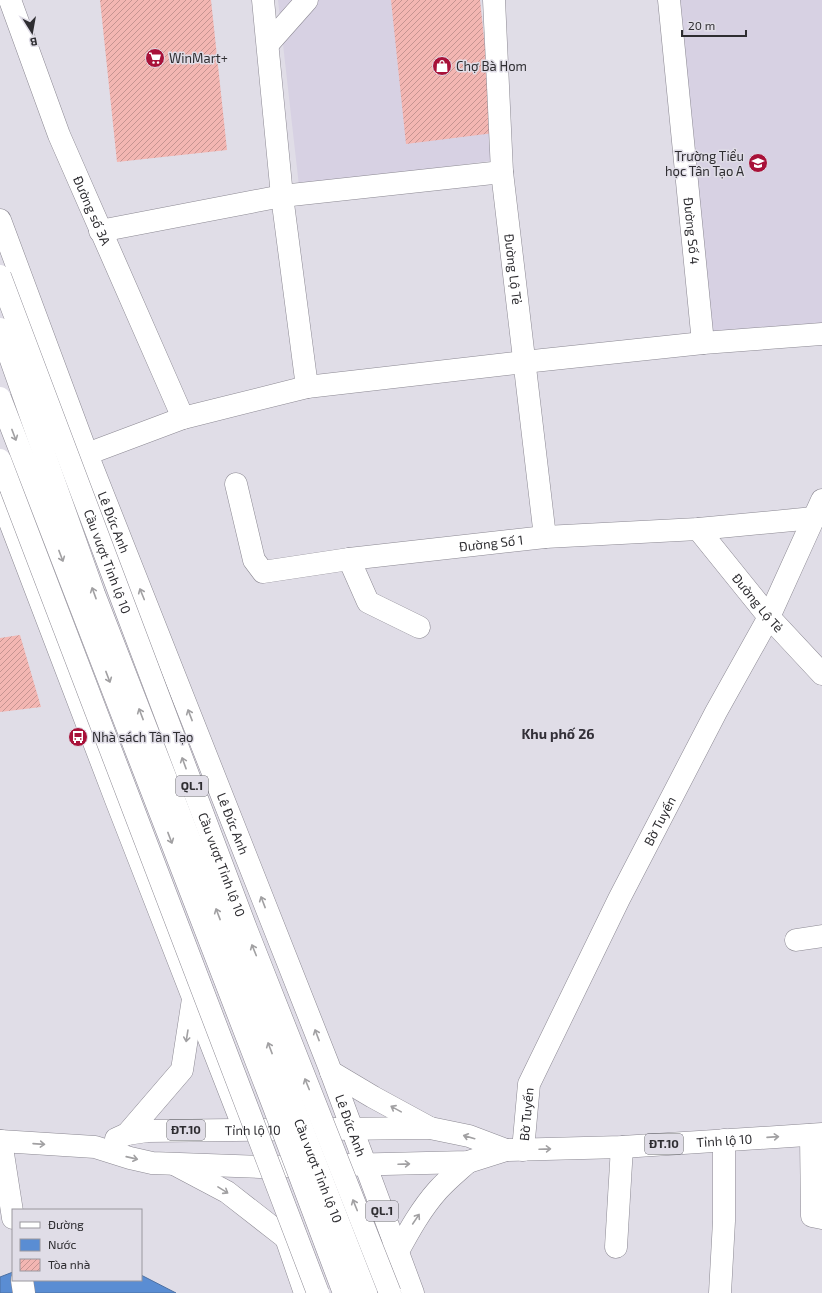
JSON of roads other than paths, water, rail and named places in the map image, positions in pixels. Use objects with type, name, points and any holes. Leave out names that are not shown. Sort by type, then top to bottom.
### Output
[{"type":"main road","name":"Đường số 3A","points":[[10,0],[59,135],[183,418]]},
{"type":"main road","points":[[263,0],[282,196],[307,387]]},
{"type":"main road","points":[[268,44],[307,0]]},
{"type":"main road","name":"Đường Lộ Tẻ","points":[[494,0],[502,172],[545,537]]},
{"type":"main road","name":"Đường Số 4","points":[[669,0],[703,343]]},
{"type":"main road","points":[[100,231],[282,196],[502,172]]},
{"type":"main road","name":"Lê Đức Anh","points":[[0,220],[87,454],[353,1129],[365,1166],[413,1293]]},
{"type":"main road","name":"Cầu vượt Tỉnh lộ 10","points":[[0,276],[247,931],[390,1293]]},
{"type":"main road","name":"Cầu vượt Tỉnh lộ 10","points":[[0,329],[97,601],[366,1293]]},
{"type":"main road","points":[[87,454],[183,418],[307,387],[703,343],[822,334]]},
{"type":"main road","name":"Cầu vượt Tỉnh lộ 10","points":[[0,398],[274,1107],[344,1293]]},
{"type":"main road","points":[[0,460],[318,1293]]},
{"type":"main road","name":"Đường Số 1","points":[[236,484],[254,560],[263,572],[349,559],[545,537],[698,530],[818,509]]},
{"type":"main road","points":[[0,496],[190,991],[260,1167],[303,1286],[335,1256],[347,1252],[362,1250],[397,1253],[423,1208],[438,1190],[468,1162]]},
{"type":"main road","name":"Bờ Tuyến","points":[[515,1150],[529,1084],[619,899],[716,712],[769,617],[818,509]]},
{"type":"main road","name":"Đường Lộ Tẻ","points":[[698,530],[769,617],[822,674]]},
{"type":"main road","points":[[349,559],[368,602],[419,627]]},
{"type":"main road","points":[[116,800],[136,806],[151,807],[177,799],[189,791],[198,782],[209,765]]},
{"type":"main road","points":[[796,940],[822,936]]},
{"type":"main road","points":[[190,991],[222,993],[236,992],[251,986],[261,979],[284,951]]},
{"type":"main road","points":[[127,1134],[182,1070],[190,991]]},
{"type":"main road","points":[[331,1072],[430,1128]]},
{"type":"main road","name":"Tỉnh lộ 10","points":[[95,1147],[127,1134],[147,1131],[430,1128],[469,1136],[515,1150]]},
{"type":"main road","points":[[816,1134],[812,1216],[822,1218]]},
{"type":"main road","name":"Tỉnh lộ 10","points":[[1,1141],[95,1147],[152,1163],[260,1167],[365,1166],[468,1162],[515,1150],[622,1147],[816,1134]]},
{"type":"main road","points":[[720,1293],[724,1221],[724,1140]]},
{"type":"main road","points":[[1,1141],[12,1212]]},
{"type":"main road","points":[[616,1247],[622,1147]]},
{"type":"main road","points":[[176,1165],[227,1192],[286,1238]]},
{"type":"main road","points":[[22,1281],[24,1293]]},
{"type":"water","points":[[12,1272],[12,1281],[142,1281],[142,1276],[176,1293],[0,1293],[0,1277]]},
{"type":"place","name":"WinMart+","points":[[155,58]]},
{"type":"place","name":"Chợ Bà Hom","points":[[442,66]]},
{"type":"place","name":"Trường Tiểu học Tân Tạo A","points":[[758,163]]},
{"type":"place","name":"Nhà sách Tân Tạo","points":[[78,737]]},
{"type":"district","name":"Khu phố 26","points":[[558,734]]}]
